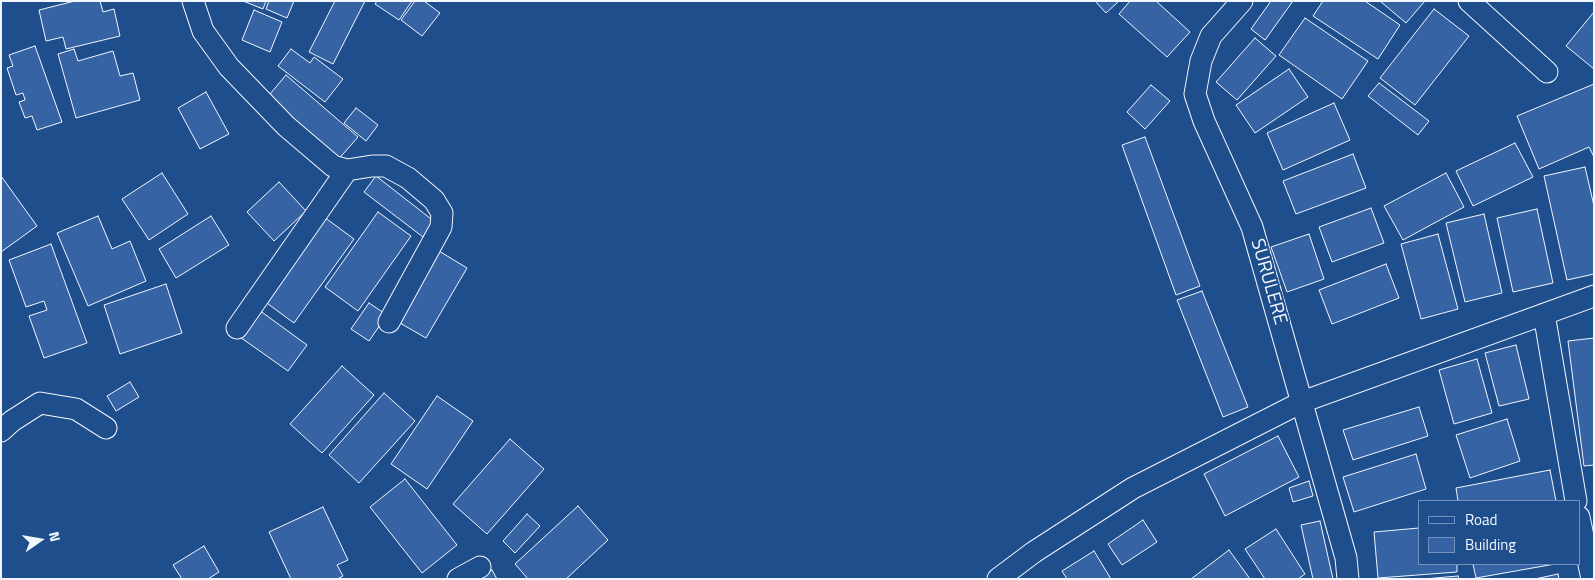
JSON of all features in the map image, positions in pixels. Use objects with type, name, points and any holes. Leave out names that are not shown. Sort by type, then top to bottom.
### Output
[{"type":"street","points":[[193,1],[203,31],[229,67],[300,137],[333,166],[347,170],[386,166],[408,178],[434,200],[442,213],[441,227],[389,322]]},
{"type":"street","name":"SURULERE","points":[[1242,1],[1212,36],[1202,61],[1195,94],[1204,121],[1252,227],[1346,558],[1348,579]]},
{"type":"street","points":[[1469,1],[1547,72]]},
{"type":"street","points":[[237,328],[347,170]]},
{"type":"street","points":[[998,579],[1034,552],[1133,488],[1302,402],[1594,296]]},
{"type":"street","points":[[1544,314],[1576,500]]},
{"type":"street","points":[[1,431],[12,421],[40,403],[76,409],[106,428]]},
{"type":"street","points":[[1580,522],[1592,579]]},
{"type":"street","points":[[458,579],[480,567]]},
{"type":"building","points":[[75,1],[100,1],[103,12],[114,9],[120,36],[66,49],[63,37],[46,41],[39,10]]},
{"type":"building","points":[[243,1],[266,1],[263,9]]},
{"type":"building","points":[[269,1],[294,1],[287,18],[266,9]]},
{"type":"building","points":[[335,1],[365,1],[333,64],[309,52]]},
{"type":"building","points":[[377,1],[412,1],[399,20],[375,4]]},
{"type":"building","points":[[415,1],[424,1],[440,13],[422,36],[401,20]]},
{"type":"building","points":[[1095,1],[1119,1],[1106,13]]},
{"type":"building","points":[[1130,1],[1156,1],[1190,32],[1167,57],[1119,14]]},
{"type":"building","points":[[1271,1],[1293,1],[1265,40],[1251,29]]},
{"type":"building","points":[[1323,1],[1365,1],[1400,25],[1378,59],[1313,16]]},
{"type":"building","points":[[1380,1],[1425,1],[1406,23]]},
{"type":"building","points":[[1434,9],[1469,36],[1415,105],[1380,78]]},
{"type":"building","points":[[254,10],[282,22],[270,52],[242,40]]},
{"type":"building","points":[[1594,12],[1594,69],[1566,46]]},
{"type":"building","points":[[1305,18],[1368,61],[1342,99],[1279,55]]},
{"type":"building","points":[[1255,38],[1276,56],[1237,100],[1216,82]]},
{"type":"building","points":[[35,46],[62,122],[37,130],[32,116],[25,118],[19,102],[25,100],[23,93],[16,95],[7,68],[13,66],[9,55]]},
{"type":"building","points":[[74,49],[78,61],[113,51],[120,76],[133,73],[140,100],[76,118],[58,54]]},
{"type":"building","points":[[291,49],[310,63],[314,57],[343,79],[325,102],[278,66]]},
{"type":"building","points":[[1289,69],[1308,97],[1255,133],[1236,105]]},
{"type":"building","points":[[286,75],[358,137],[336,162],[265,100]]},
{"type":"building","points":[[1379,83],[1429,121],[1418,135],[1368,96]]},
{"type":"building","points":[[1594,84],[1594,157],[1589,147],[1539,169],[1517,116]]},
{"type":"building","points":[[1151,85],[1170,101],[1145,129],[1127,112]]},
{"type":"building","points":[[206,92],[229,134],[200,149],[178,108]]},
{"type":"building","points":[[1334,103],[1350,140],[1283,170],[1267,133]]},
{"type":"building","points":[[356,108],[378,125],[366,141],[344,123]]},
{"type":"building","points":[[1145,137],[1200,286],[1176,295],[1122,145]]},
{"type":"building","points":[[1515,143],[1533,177],[1473,206],[1456,171]]},
{"type":"building","points":[[1353,154],[1366,188],[1296,214],[1283,181]]},
{"type":"building","points":[[1585,167],[1594,206],[1594,274],[1567,280],[1544,176]]},
{"type":"building","points":[[162,173],[188,214],[149,240],[122,199]]},
{"type":"building","points":[[1446,173],[1464,207],[1403,240],[1384,206]]},
{"type":"building","points":[[1,176],[37,226],[1,252]]},
{"type":"building","points":[[376,176],[435,222],[423,237],[364,192]]},
{"type":"building","points":[[279,182],[306,211],[274,241],[247,212]]},
{"type":"building","points":[[1371,208],[1384,243],[1332,262],[1319,227]]},
{"type":"building","points":[[1537,209],[1553,283],[1513,292],[1497,218]]},
{"type":"building","points":[[378,212],[411,236],[358,311],[325,287]]},
{"type":"building","points":[[320,214],[354,239],[294,323],[260,298]]},
{"type":"building","points":[[1484,214],[1502,293],[1465,302],[1446,223]]},
{"type":"building","points":[[98,216],[112,249],[130,241],[146,281],[88,306],[57,233]]},
{"type":"building","points":[[211,216],[229,245],[176,278],[159,249]]},
{"type":"building","points":[[1309,234],[1324,279],[1287,292],[1271,247]]},
{"type":"building","points":[[1438,234],[1458,309],[1421,319],[1401,244]]},
{"type":"building","points":[[51,244],[87,343],[44,358],[29,316],[47,310],[44,301],[26,307],[9,260]]},
{"type":"building","points":[[434,248],[467,268],[426,338],[393,319]]},
{"type":"building","points":[[1386,264],[1399,298],[1332,324],[1319,290]]},
{"type":"building","points":[[166,284],[182,333],[120,354],[104,305]]},
{"type":"building","points":[[1202,291],[1248,407],[1223,417],[1177,300]]},
{"type":"building","points":[[369,303],[387,315],[369,341],[351,329]]},
{"type":"building","points":[[259,310],[307,345],[288,371],[240,337]]},
{"type":"building","points":[[1594,338],[1594,465],[1584,466],[1568,341]]},
{"type":"building","points":[[1516,345],[1529,399],[1499,406],[1485,353]]},
{"type":"building","points":[[1477,359],[1492,413],[1454,424],[1439,370]]},
{"type":"building","points":[[342,366],[374,395],[322,453],[290,424]]},
{"type":"building","points":[[130,382],[139,397],[116,411],[107,396]]},
{"type":"building","points":[[384,393],[415,421],[359,483],[329,455]]},
{"type":"building","points":[[437,396],[473,421],[427,489],[391,464]]},
{"type":"building","points":[[1419,407],[1428,436],[1353,460],[1343,430]]},
{"type":"building","points":[[1507,419],[1520,461],[1470,478],[1456,435]]},
{"type":"building","points":[[1278,436],[1299,477],[1225,516],[1204,474]]},
{"type":"building","points":[[510,439],[544,469],[487,534],[453,504]]},
{"type":"building","points":[[1416,454],[1426,489],[1354,512],[1343,477]]},
{"type":"building","points":[[1550,470],[1556,500],[1458,500],[1456,488]]},
{"type":"building","points":[[405,479],[457,545],[422,573],[370,507]]},
{"type":"building","points":[[1309,481],[1313,496],[1293,502],[1289,488]]},
{"type":"building","points":[[578,506],[608,540],[566,579],[528,579],[515,564]]},
{"type":"building","points":[[323,507],[348,560],[337,565],[343,576],[337,579],[291,579],[269,532]]},
{"type":"building","points":[[527,514],[540,526],[515,553],[503,541]]},
{"type":"building","points":[[1143,520],[1157,542],[1122,565],[1108,544]]},
{"type":"building","points":[[1320,521],[1333,579],[1313,579],[1301,525]]},
{"type":"building","points":[[1418,528],[1418,565],[1457,565],[1457,572],[1378,578],[1374,532]]},
{"type":"building","points":[[1276,529],[1305,574],[1298,579],[1265,579],[1245,549]]},
{"type":"building","points":[[204,546],[219,572],[208,579],[182,579],[173,565]]},
{"type":"building","points":[[1229,550],[1250,579],[1191,579]]},
{"type":"building","points":[[1094,551],[1111,579],[1067,579],[1062,571]]},
{"type":"building","points":[[1473,565],[1549,565],[1476,578]]},
{"type":"building","points":[[492,570],[497,579],[477,579]]},
{"type":"building","points":[[1558,574],[1559,579],[1535,579]]},
{"type":"building","points":[[1458,576],[1459,579],[1424,579]]}]
